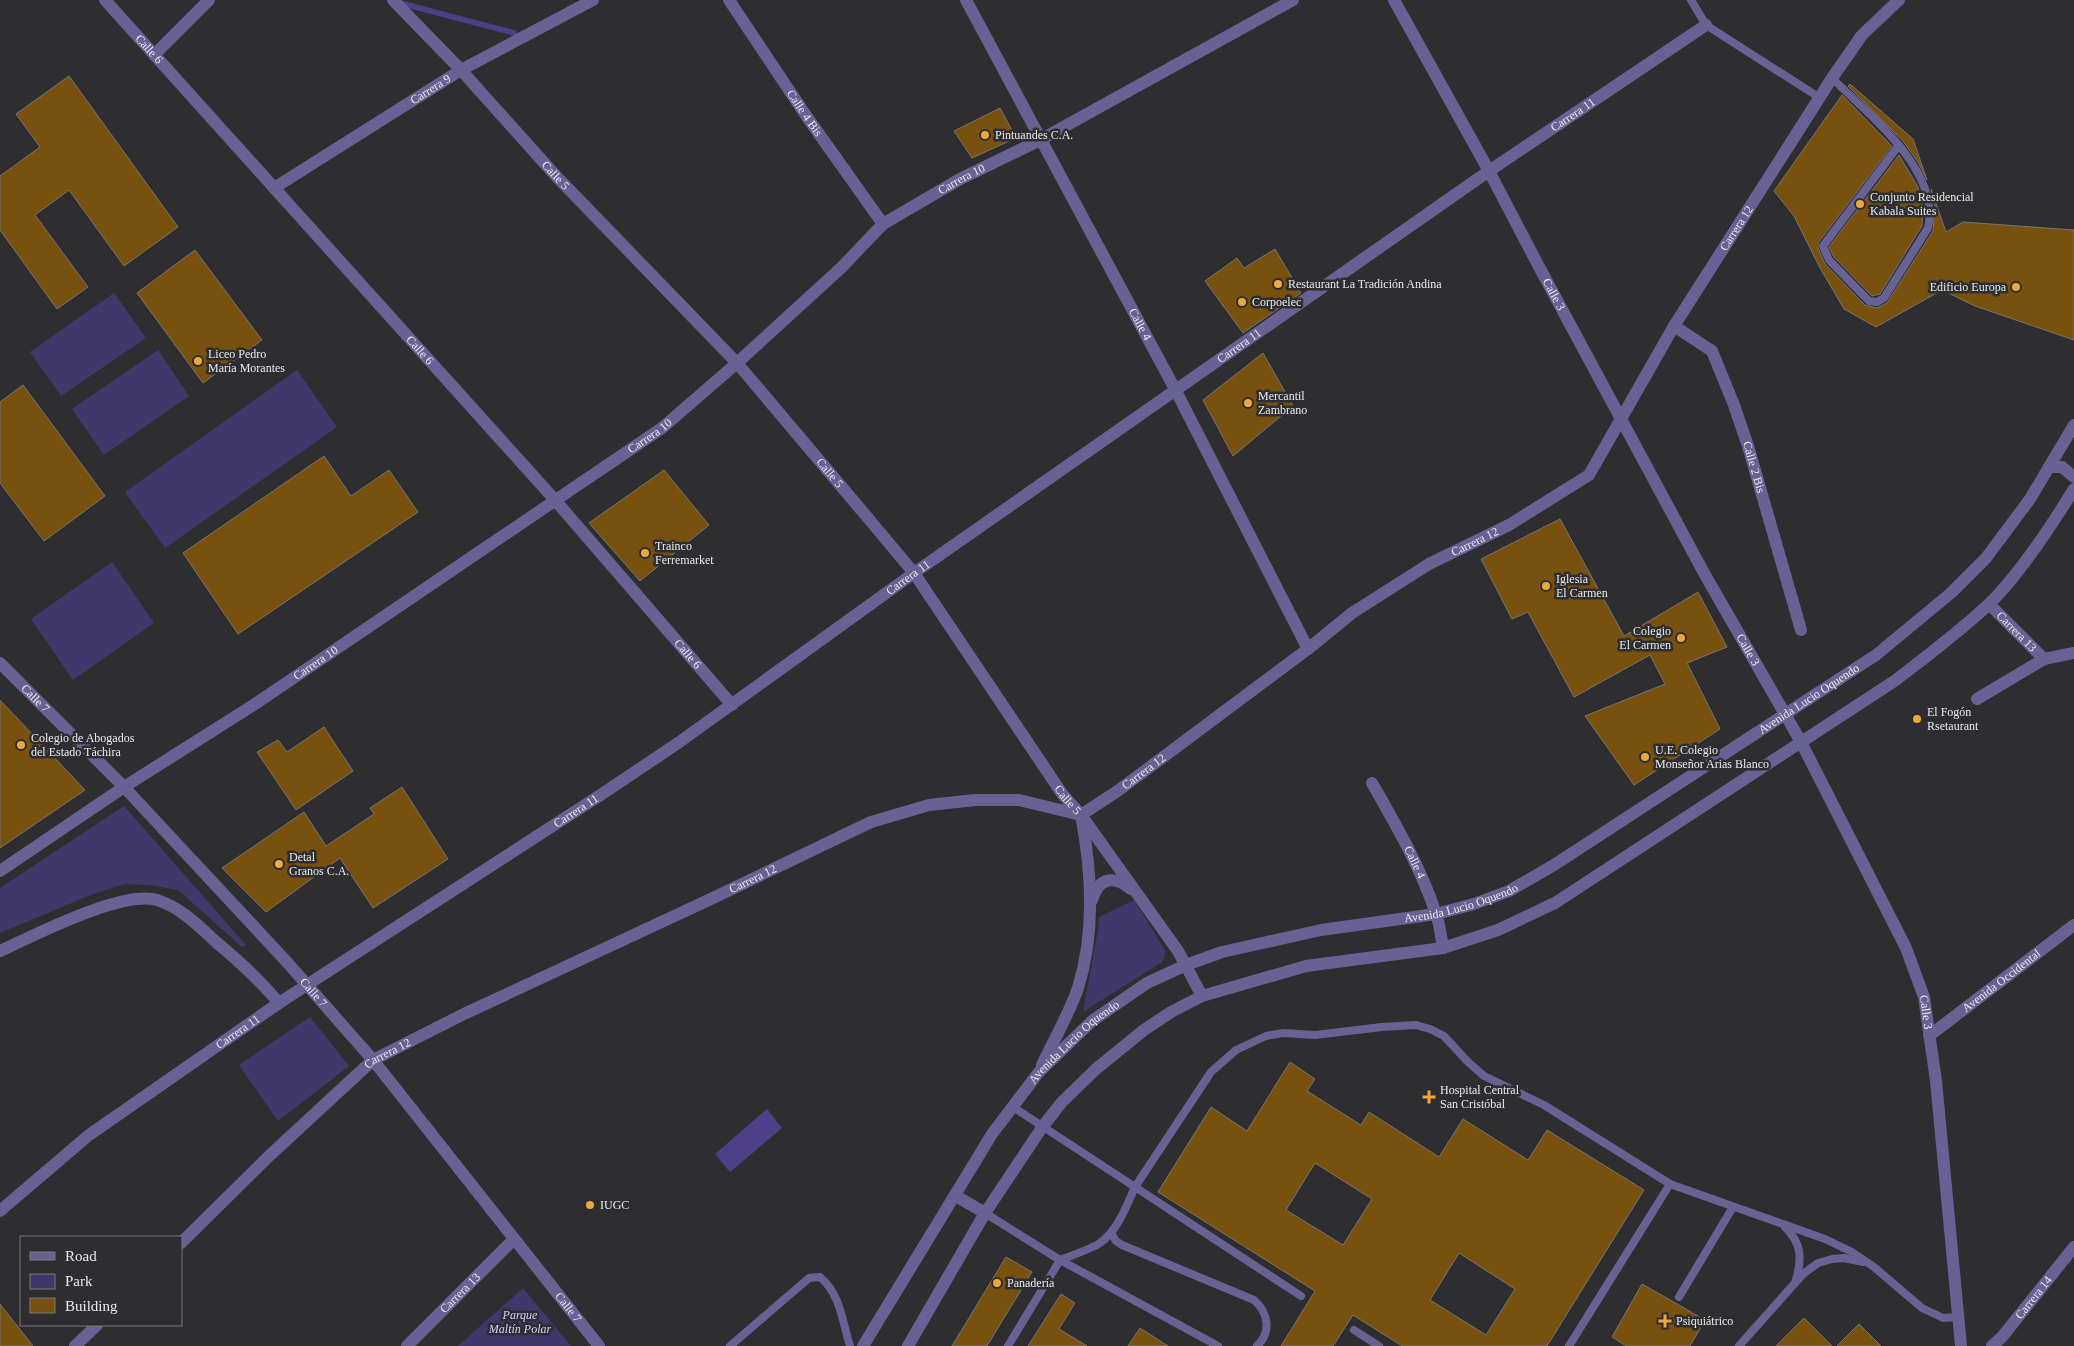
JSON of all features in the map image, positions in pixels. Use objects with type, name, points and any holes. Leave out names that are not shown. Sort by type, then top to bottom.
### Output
[{"type":"street","name":"Calle 6","points":[[105,0],[555,500],[732,705]]},
{"type":"street","points":[[154,55],[209,0]]},
{"type":"street","name":"Calle 5","points":[[393,0],[461,70],[556,176],[737,363],[914,573],[1063,795],[1081,815],[1178,950],[1202,996]]},
{"type":"street","name":"Carrera 9","points":[[274,188],[461,70],[593,0]]},
{"type":"street","name":"Calle 4 Bis","points":[[729,0],[807,117],[883,224]]},
{"type":"street","name":"Calle 4","points":[[966,0],[1176,391],[1308,649]]},
{"type":"street","name":"Carrera 10","points":[[0,871],[124,787],[255,704],[662,428],[737,363],[842,267],[883,224],[960,179],[1040,140],[1293,0]]},
{"type":"street","name":"Calle 3","points":[[1394,0],[1489,170],[1704,573],[1801,742],[1906,948],[1924,997],[1936,1081],[1961,1346]]},
{"type":"street","name":"Carrera 12","points":[[182,1242],[373,1060],[464,1014],[871,822],[929,805],[975,800],[1019,800],[1081,815],[1118,790],[1308,649],[1352,613],[1429,564],[1509,525],[1589,475],[1674,326],[1832,78],[1862,35],[1899,0]]},
{"type":"street","name":"Carrera 11","points":[[0,1211],[89,1135],[279,1003],[602,794],[732,705],[914,573],[1489,170],[1706,25]]},
{"type":"street","name":"Calle 2 Bis","points":[[1674,326],[1712,351],[1748,446],[1801,630]]},
{"type":"street","name":"Avenida Lucio Oquendo","points":[[863,1346],[992,1134],[1039,1072],[1092,1021],[1147,983],[1186,965],[1222,952],[1321,930],[1436,914],[1474,904],[1509,890],[1554,866],[1876,655],[1951,593],[1986,558],[2030,499],[2074,425]]},
{"type":"street","points":[[2050,467],[2062,467],[2074,477]]},
{"type":"street","points":[[908,1346],[985,1213],[1043,1126],[1062,1102],[1108,1059],[1144,1030],[1171,1012],[1202,996],[1306,966],[1443,948],[1498,930],[1555,903],[1896,680],[1989,604],[2054,523],[2074,490]]},
{"type":"street","name":"Carrera 13","points":[[1989,604],[2044,659]]},
{"type":"street","name":"Carrera 13","points":[[1977,699],[2044,659],[2074,653]]},
{"type":"street","name":"Calle 7","points":[[0,663],[124,787],[373,1060],[513,1240],[599,1346]]},
{"type":"street","name":"Calle 4","points":[[1372,783],[1397,826],[1436,914],[1443,948]]},
{"type":"street","points":[[1039,1072],[1077,989],[1088,939],[1091,904],[1089,858],[1081,815]]},
{"type":"street","points":[[1091,904],[1095,890],[1107,880],[1123,882],[1138,895]]},
{"type":"street","points":[[0,952],[103,906],[133,898],[156,900],[177,909],[195,923],[254,975],[279,1003]]},
{"type":"street","name":"Avenida Occidental","points":[[1929,1036],[2074,925]]},
{"type":"street","points":[[956,1196],[985,1213]]},
{"type":"street","name":"Carrera 13","points":[[407,1346],[513,1240]]},
{"type":"street","name":"Carrera 14","points":[[1992,1346],[2002,1338],[2074,1247]]},
{"type":"street","points":[[75,1346],[96,1326]]},
{"type":"lane","points":[[1691,0],[1706,25],[1820,98]]},
{"type":"lane","points":[[1832,78],[1899,145],[1920,174],[1931,215],[1928,228],[1884,298],[1877,302],[1869,301],[1829,260],[1823,246],[1899,145]]},
{"type":"lane","points":[[1008,1346],[1060,1260],[1098,1244],[1119,1222],[1135,1187],[1212,1072],[1236,1050],[1266,1036],[1282,1033],[1315,1035],[1416,1025],[1444,1036],[1484,1076],[1544,1105],[1670,1184],[1782,1224],[1852,1252],[1874,1267],[1922,1308],[1943,1318],[1957,1317]]},
{"type":"lane","points":[[1013,1107],[1301,1296]]},
{"type":"lane","points":[[1569,1346],[1670,1184]]},
{"type":"lane","points":[[1679,1297],[1733,1207]]},
{"type":"lane","points":[[985,1213],[1060,1260],[1218,1346]]},
{"type":"lane","points":[[1782,1224],[1798,1241],[1800,1248],[1795,1284]]},
{"type":"lane","points":[[1111,1232],[1116,1241],[1122,1245],[1254,1300],[1263,1310],[1267,1323],[1264,1337],[1257,1346]]},
{"type":"lane","points":[[1740,1346],[1795,1284],[1818,1263],[1844,1258],[1860,1261],[1874,1267]]},
{"type":"lane","points":[[730,1346],[809,1278],[820,1277],[829,1284],[844,1318],[850,1346]]},
{"type":"lane","points":[[1354,1330],[1379,1346]]},
{"type":"green space","points":[[114,293],[146,338],[61,396],[30,352]]},
{"type":"green space","points":[[158,350],[189,396],[104,455],[72,409]]},
{"type":"green space","points":[[297,370],[337,427],[165,548],[125,492]]},
{"type":"green space","points":[[112,562],[154,623],[73,680],[31,619]]},
{"type":"green space","points":[[124,806],[246,945],[242,947],[178,890],[149,885],[124,884],[93,894],[0,933],[0,888]]},
{"type":"green space","points":[[1134,900],[1166,952],[1162,962],[1083,1012],[1099,917]]},
{"type":"green space","points":[[310,1017],[349,1066],[278,1121],[239,1065]]},
{"type":"green space","name":"Parque Maltín Polar","points":[[523,1288],[571,1346],[458,1346]]},
{"type":"shaded area","points":[[767,1109],[782,1128],[730,1172],[715,1154]]},
{"type":"building","points":[[69,76],[178,227],[124,266],[69,190],[35,215],[88,287],[57,309],[0,230],[0,176],[40,147],[16,114]]},
{"type":"building","points":[[1850,84],[1913,139],[1927,180],[1918,162],[1903,141],[1848,86]]},
{"type":"building","points":[[1842,95],[1892,146],[1818,243],[1818,248],[1825,264],[1865,305],[1877,308],[1887,303],[1933,231],[1935,206],[1931,189],[1946,232],[1963,222],[2074,230],[2074,340],[1975,306],[1942,290],[1876,327],[1844,309],[1819,266],[1794,216],[1774,191]]},
{"type":"building","name":"Pintuandes C.A.","points":[[1000,108],[1016,138],[972,158],[954,131]]},
{"type":"building","points":[[1899,155],[1918,187],[1923,207],[1922,226],[1880,294],[1872,296],[1834,257],[1829,247]]},
{"type":"building","points":[[1275,249],[1301,293],[1243,333],[1205,281],[1237,258],[1244,268]]},
{"type":"building","points":[[195,250],[262,340],[203,383],[137,293]]},
{"type":"building","name":"Mercantil Zambrano","points":[[1263,353],[1293,406],[1233,456],[1203,400]]},
{"type":"building","points":[[23,385],[105,496],[44,541],[0,483],[0,402]]},
{"type":"building","points":[[324,456],[351,496],[389,470],[418,512],[238,634],[183,553]]},
{"type":"building","name":"Trainco Ferremarket","points":[[664,470],[709,525],[640,581],[589,523]]},
{"type":"building","points":[[1560,519],[1624,636],[1698,592],[1727,647],[1687,663],[1720,729],[1634,785],[1585,716],[1665,684],[1650,655],[1574,697],[1528,612],[1512,619],[1481,559]]},
{"type":"building","name":"Colegio de Abogados del Estado Táchira","points":[[0,700],[85,790],[0,848]]},
{"type":"building","points":[[324,727],[353,771],[296,810],[257,752],[278,740],[287,752]]},
{"type":"building","points":[[402,787],[448,859],[373,908],[340,858],[266,912],[222,868],[304,812],[326,846],[374,814],[370,808]]},
{"type":"building","points":[[1290,1062],[1315,1079],[1307,1091],[1361,1125],[1369,1112],[1439,1157],[1463,1119],[1528,1160],[1547,1130],[1644,1190],[1547,1346],[1402,1346],[1353,1315],[1333,1346],[1281,1346],[1315,1291],[1158,1192],[1211,1107],[1247,1131]],"holes":[[[1315,1163],[1372,1199],[1343,1245],[1286,1210]],[[1459,1253],[1515,1289],[1486,1335],[1430,1300]]]},
{"type":"building","points":[[1006,1257],[1032,1272],[987,1346],[952,1346]]},
{"type":"building","points":[[1642,1284],[1705,1320],[1690,1346],[1626,1346],[1612,1337]]},
{"type":"building","points":[[1061,1294],[1075,1303],[1059,1329],[1087,1346],[1028,1346]]},
{"type":"building","points":[[0,1304],[33,1346],[0,1346]]},
{"type":"building","points":[[1804,1318],[1832,1346],[1776,1346]]},
{"type":"building","points":[[1859,1324],[1881,1346],[1837,1346]]},
{"type":"building","points":[[1140,1328],[1168,1346],[1128,1346]]},
{"type":"waterway","points":[[400,3],[514,33]]},
{"type":"place","name":"Pintuandes C.A.","points":[[985,135]]},
{"type":"place","name":"Conjunto Residencial Kabala Suites","points":[[1860,204]]},
{"type":"place","name":"Restaurant La Tradición Andina","points":[[1278,284]]},
{"type":"place","name":"Edificio Europa","points":[[2016,287]]},
{"type":"place","name":"Corpoelec","points":[[1242,302]]},
{"type":"place","name":"Liceo Pedro María Morantes","points":[[198,361]]},
{"type":"place","name":"Mercantil Zambrano","points":[[1248,403]]},
{"type":"place","name":"Trainco Ferremarket","points":[[645,553]]},
{"type":"place","name":"Iglesia El Carmen","points":[[1546,586]]},
{"type":"place","name":"Colegio El Carmen","points":[[1681,638]]},
{"type":"place","name":"El Fogón Rsetaurant","points":[[1917,719]]},
{"type":"place","name":"Colegio de Abogados del Estado Táchira","points":[[21,745]]},
{"type":"place","name":"U.E. Colegio Monseñor Arias Blanco","points":[[1645,757]]},
{"type":"place","name":"Detal Granos C.A.","points":[[279,864]]},
{"type":"place","name":"Hospital Central San Cristóbal","points":[[1429,1097]]},
{"type":"place","name":"IUGC","points":[[590,1205]]},
{"type":"place","name":"Panadería","points":[[997,1283]]},
{"type":"place","name":"Psiquiátrico","points":[[1665,1321]]}]
